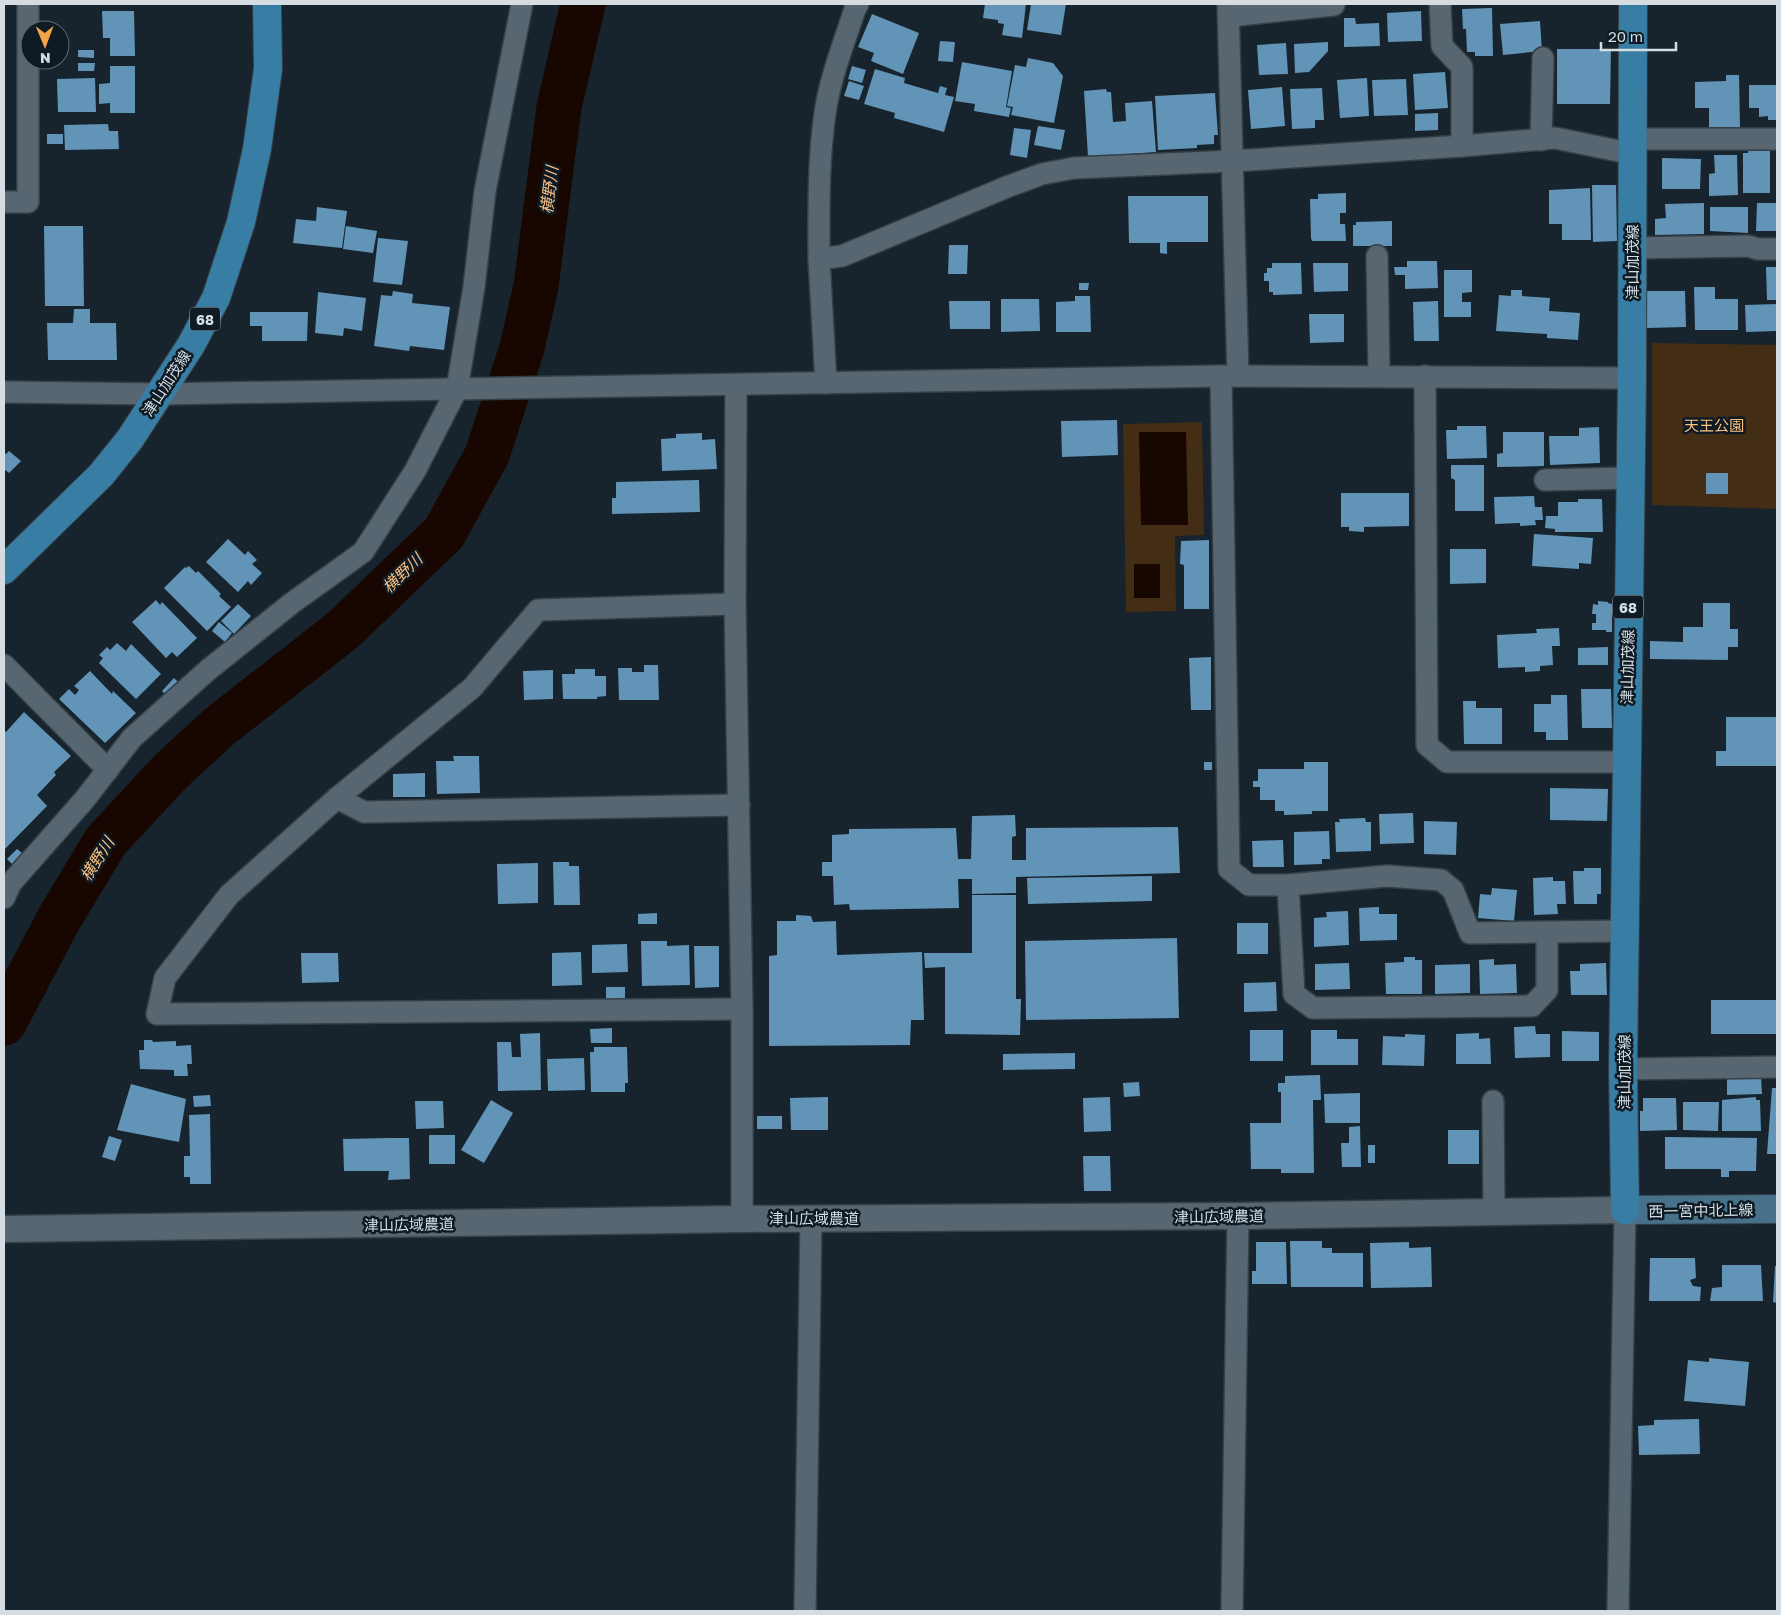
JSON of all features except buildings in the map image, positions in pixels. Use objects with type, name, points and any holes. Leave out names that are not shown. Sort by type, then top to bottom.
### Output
[{"type":"main road","name":"津山加茂線","points":[[4,570],[100,476],[130,439],[191,345],[216,298],[241,222],[257,149],[268,69],[266,4]]},
{"type":"main road","name":"津山加茂線","points":[[1625,1210],[1623,1069],[1629,478],[1632,378],[1633,4]]},
{"type":"main road","name":"西一宮中北上線","points":[[1625,1210],[1777,1209]]},
{"type":"street","points":[[4,202],[28,202],[28,4]]},
{"type":"street","points":[[4,898],[11,883],[85,800],[132,738],[208,670],[292,604],[364,552],[415,471],[458,389],[474,287],[485,191],[522,4]]},
{"type":"street","points":[[826,383],[820,259],[819,176],[825,112],[834,74],[858,4]]},
{"type":"street","points":[[1440,4],[1442,46],[1462,67],[1462,146]]},
{"type":"street","points":[[1334,5],[1229,10],[1233,161],[1230,376],[1229,869],[1249,885],[1288,885],[1387,876],[1441,880],[1453,890],[1470,933],[1624,931]]},
{"type":"street","points":[[1541,140],[1543,58]]},
{"type":"street","points":[[820,259],[842,256],[1042,174],[1074,168],[1233,161],[1555,138],[1633,146],[1777,138]]},
{"type":"street","points":[[1631,248],[1748,246],[1758,249],[1777,249]]},
{"type":"street","points":[[1377,256],[1379,376]]},
{"type":"street","points":[[4,392],[158,394],[1230,376],[1632,378]]},
{"type":"street","points":[[1425,376],[1427,745],[1447,762],[1626,762]]},
{"type":"street","points":[[736,385],[735,604],[742,1009],[742,1219]]},
{"type":"street","points":[[1545,480],[1629,478]]},
{"type":"street","points":[[735,604],[538,610],[472,688],[337,798],[229,895],[165,978],[157,1014],[742,1009]]},
{"type":"street","points":[[4,664],[108,770]]},
{"type":"street","points":[[337,798],[364,812],[739,805]]},
{"type":"street","points":[[1288,885],[1294,994],[1313,1008],[1532,1006],[1547,990],[1547,932]]},
{"type":"street","points":[[1623,1069],[1777,1067]]},
{"type":"street","points":[[1493,1101],[1494,1212]]},
{"type":"street","points":[[1618,1611],[1625,1210]]},
{"type":"street","name":"津山広域農道","points":[[4,1229],[811,1218],[1238,1216],[1625,1210]]},
{"type":"street","points":[[1232,1611],[1238,1216]]},
{"type":"street","points":[[805,1611],[811,1218]]},
{"type":"green space","name":"天王公園","points":[[1652,343],[1777,345],[1777,509],[1652,505]]},
{"type":"green space","points":[[1202,422],[1204,535],[1175,536],[1176,611],[1126,612],[1123,424]]},
{"type":"shaded area","points":[[1139,432],[1186,432],[1188,525],[1141,525]]},
{"type":"shaded area","points":[[1134,564],[1160,564],[1160,598],[1134,598]]},
{"type":"waterway","name":"横野川","points":[[4,1023],[60,917],[106,841],[171,771],[220,726],[343,630],[444,533],[487,455],[522,348],[536,286],[559,107],[583,4]]}]
